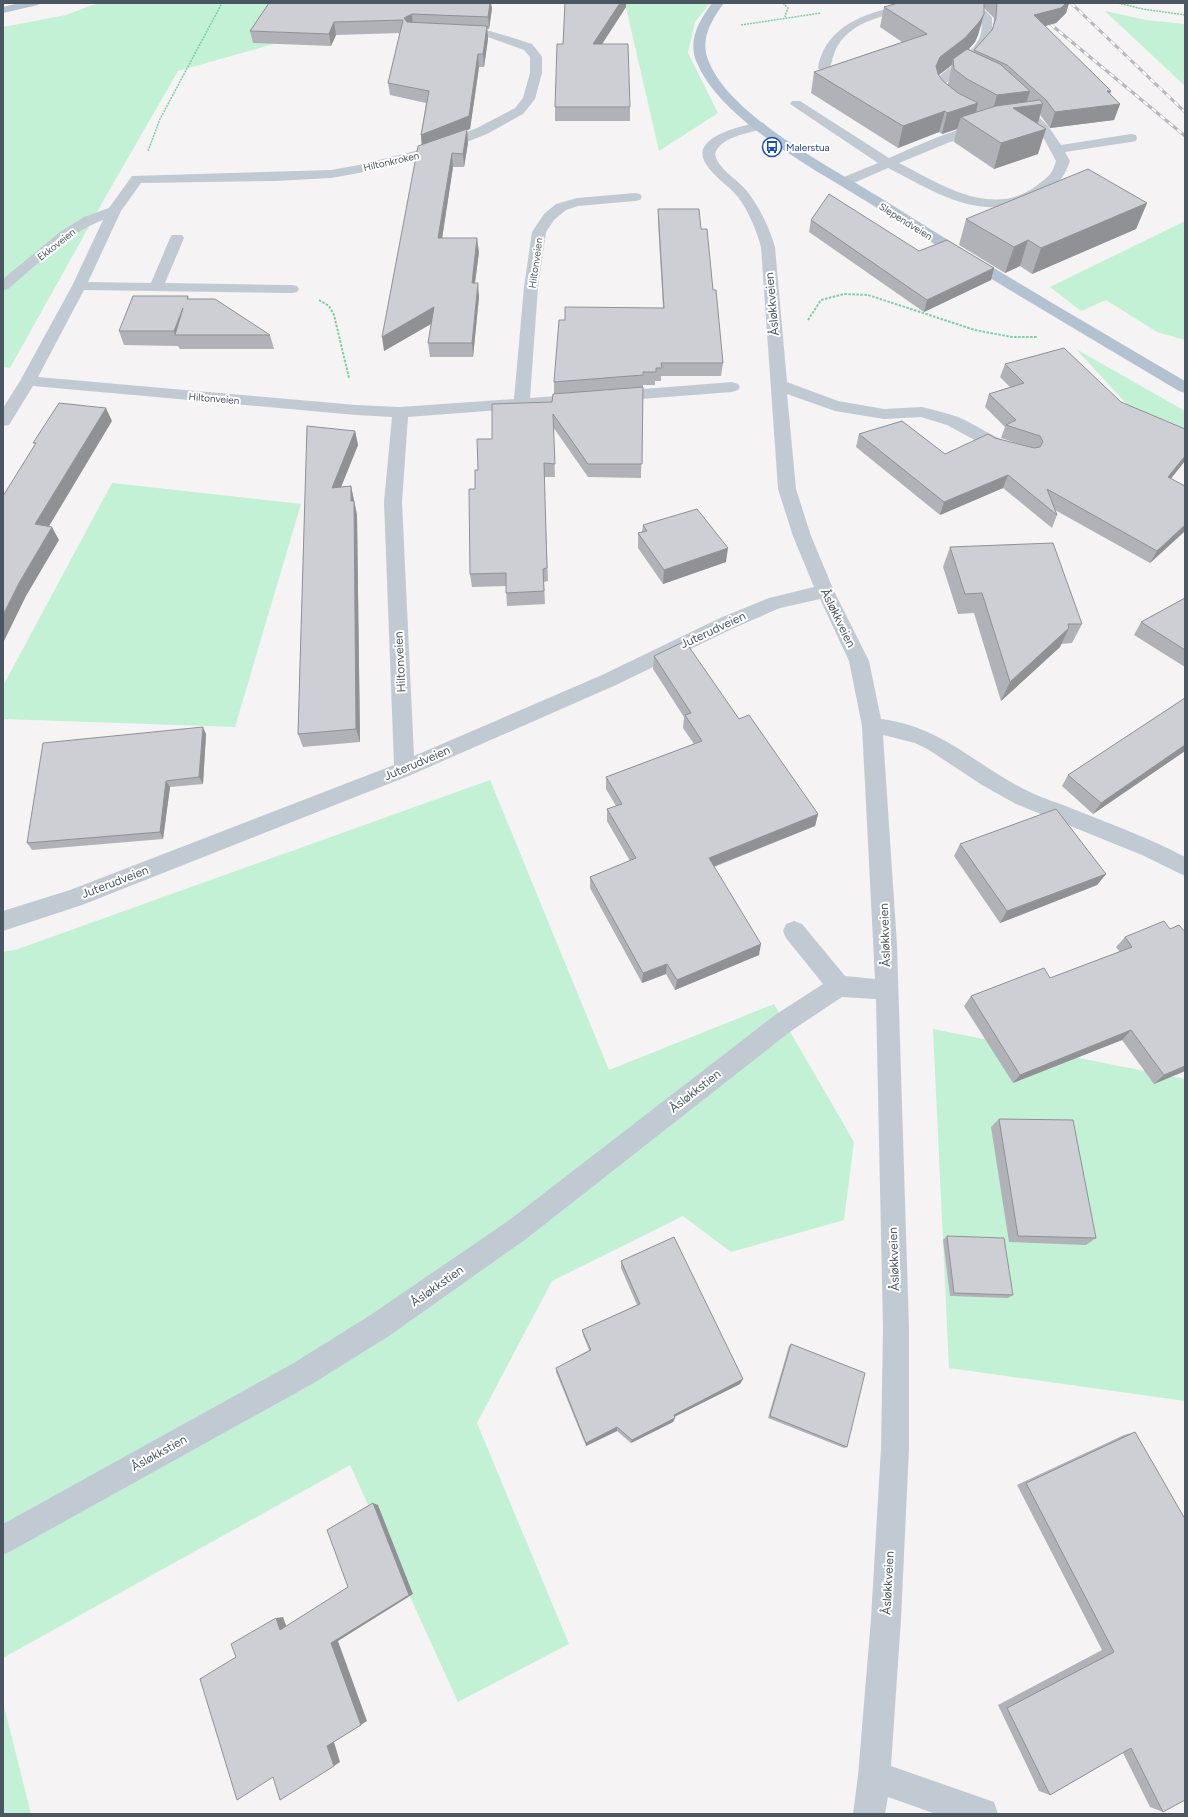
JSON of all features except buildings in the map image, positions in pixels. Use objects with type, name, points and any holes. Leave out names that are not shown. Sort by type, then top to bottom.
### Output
[{"type":"main road","points":[[3,10],[34,3]]},
{"type":"main road","name":"Slependveien","points":[[718,3],[702,26],[699,42],[701,57],[712,80],[719,89],[759,126],[941,243],[1185,388]]},
{"type":"street","points":[[824,68],[829,50],[845,30],[860,21],[903,9],[934,3]]},
{"type":"street","points":[[961,3],[975,7],[986,18],[986,36],[960,67],[940,82],[939,91],[941,98],[962,112]]},
{"type":"street","name":"Hiltonkroken","points":[[137,179],[275,177],[331,174],[428,152],[482,131],[519,111],[529,99],[536,73],[536,58],[528,47],[486,33],[442,32]]},
{"type":"street","points":[[960,67],[973,73]]},
{"type":"street","points":[[796,104],[888,163],[954,196],[973,202],[998,204],[1030,197],[1058,176],[1063,161],[1058,149],[1036,120],[1009,95]]},
{"type":"street","points":[[844,182],[945,139],[991,126],[975,119]]},
{"type":"street","points":[[1022,122],[1036,120]]},
{"type":"street","name":"Åsløkkveien","points":[[759,126],[721,138],[712,146],[708,153],[709,160],[737,188],[752,208],[762,225],[768,247],[787,489],[802,536],[825,591],[859,661],[872,726],[886,945],[896,1329],[896,1448],[886,1619],[870,1814]]},
{"type":"street","points":[[1058,149],[1131,138]]},
{"type":"street","points":[[3,421],[28,381],[79,286],[114,211],[137,179]]},
{"type":"street","name":"Hiltonveien","points":[[522,403],[531,286],[539,232],[549,217],[561,207],[577,202],[635,197]]},
{"type":"street","name":"Ekkoveien","points":[[3,286],[65,235],[89,220],[114,211]]},
{"type":"street","points":[[156,288],[177,238]]},
{"type":"street","points":[[79,286],[292,289]]},
{"type":"street","name":"Hiltonveien","points":[[28,381],[356,410],[400,412],[732,387]]},
{"type":"street","points":[[779,385],[835,406],[884,414],[922,412],[953,421],[997,445],[1023,452]]},
{"type":"street","name":"Hiltonveien","points":[[400,412],[392,502],[404,769]]},
{"type":"street","name":"Juterudveien","points":[[3,921],[74,898],[404,769],[609,680],[727,623],[775,603],[825,591]]},
{"type":"street","points":[[872,726],[889,728],[921,737],[936,744],[989,779],[1023,798],[1150,849],[1185,867]]},
{"type":"street","points":[[794,931],[839,986],[886,990]]},
{"type":"street","name":"Åsløkkstien","points":[[3,1540],[302,1374],[379,1326],[517,1230],[783,1023],[839,986]]},
{"type":"street","points":[[874,1776],[982,1814]]},
{"type":"path","points":[[137,179],[160,119],[222,3]]},
{"type":"path","points":[[784,3],[788,8],[785,16],[786,18]]},
{"type":"path","points":[[1118,3],[1143,9],[1185,15]]},
{"type":"path","points":[[738,25],[823,12]]},
{"type":"path","points":[[292,289],[322,300],[329,306],[334,315],[356,410]]},
{"type":"path","points":[[807,321],[821,300],[844,294],[868,295],[975,330],[1012,336],[1040,337]]},
{"type":"green space","points":[[98,3],[333,3],[358,20],[178,71],[10,368],[3,367],[3,27],[66,15]]},
{"type":"green space","points":[[625,3],[710,3],[695,22],[688,53],[718,113],[659,151]]},
{"type":"green space","points":[[1105,11],[1146,20],[1185,24],[1185,86]]},
{"type":"green space","points":[[1185,221],[1185,340],[1157,332],[1106,300],[1081,311],[1050,287]]},
{"type":"green space","points":[[1076,349],[1185,411],[1185,443],[1134,412]]},
{"type":"green space","points":[[112,483],[301,504],[235,727],[3,719],[3,686]]},
{"type":"green space","points":[[490,780],[609,1070],[774,1004],[854,1142],[844,1220],[731,1252],[683,1216],[552,1281],[477,1423],[569,1644],[458,1702],[350,1465],[3,1658],[3,952],[18,949]]},
{"type":"green space","points":[[933,1029],[1185,1079],[1185,1401],[949,1368]]},
{"type":"green space","points":[[3,1702],[31,1814],[3,1814]]},
{"type":"railway","points":[[1025,3],[1185,136]]},
{"type":"railway","points":[[1071,3],[1185,112]]},
{"type":"place","name":"Malerstua","points":[[772,147]]}]
